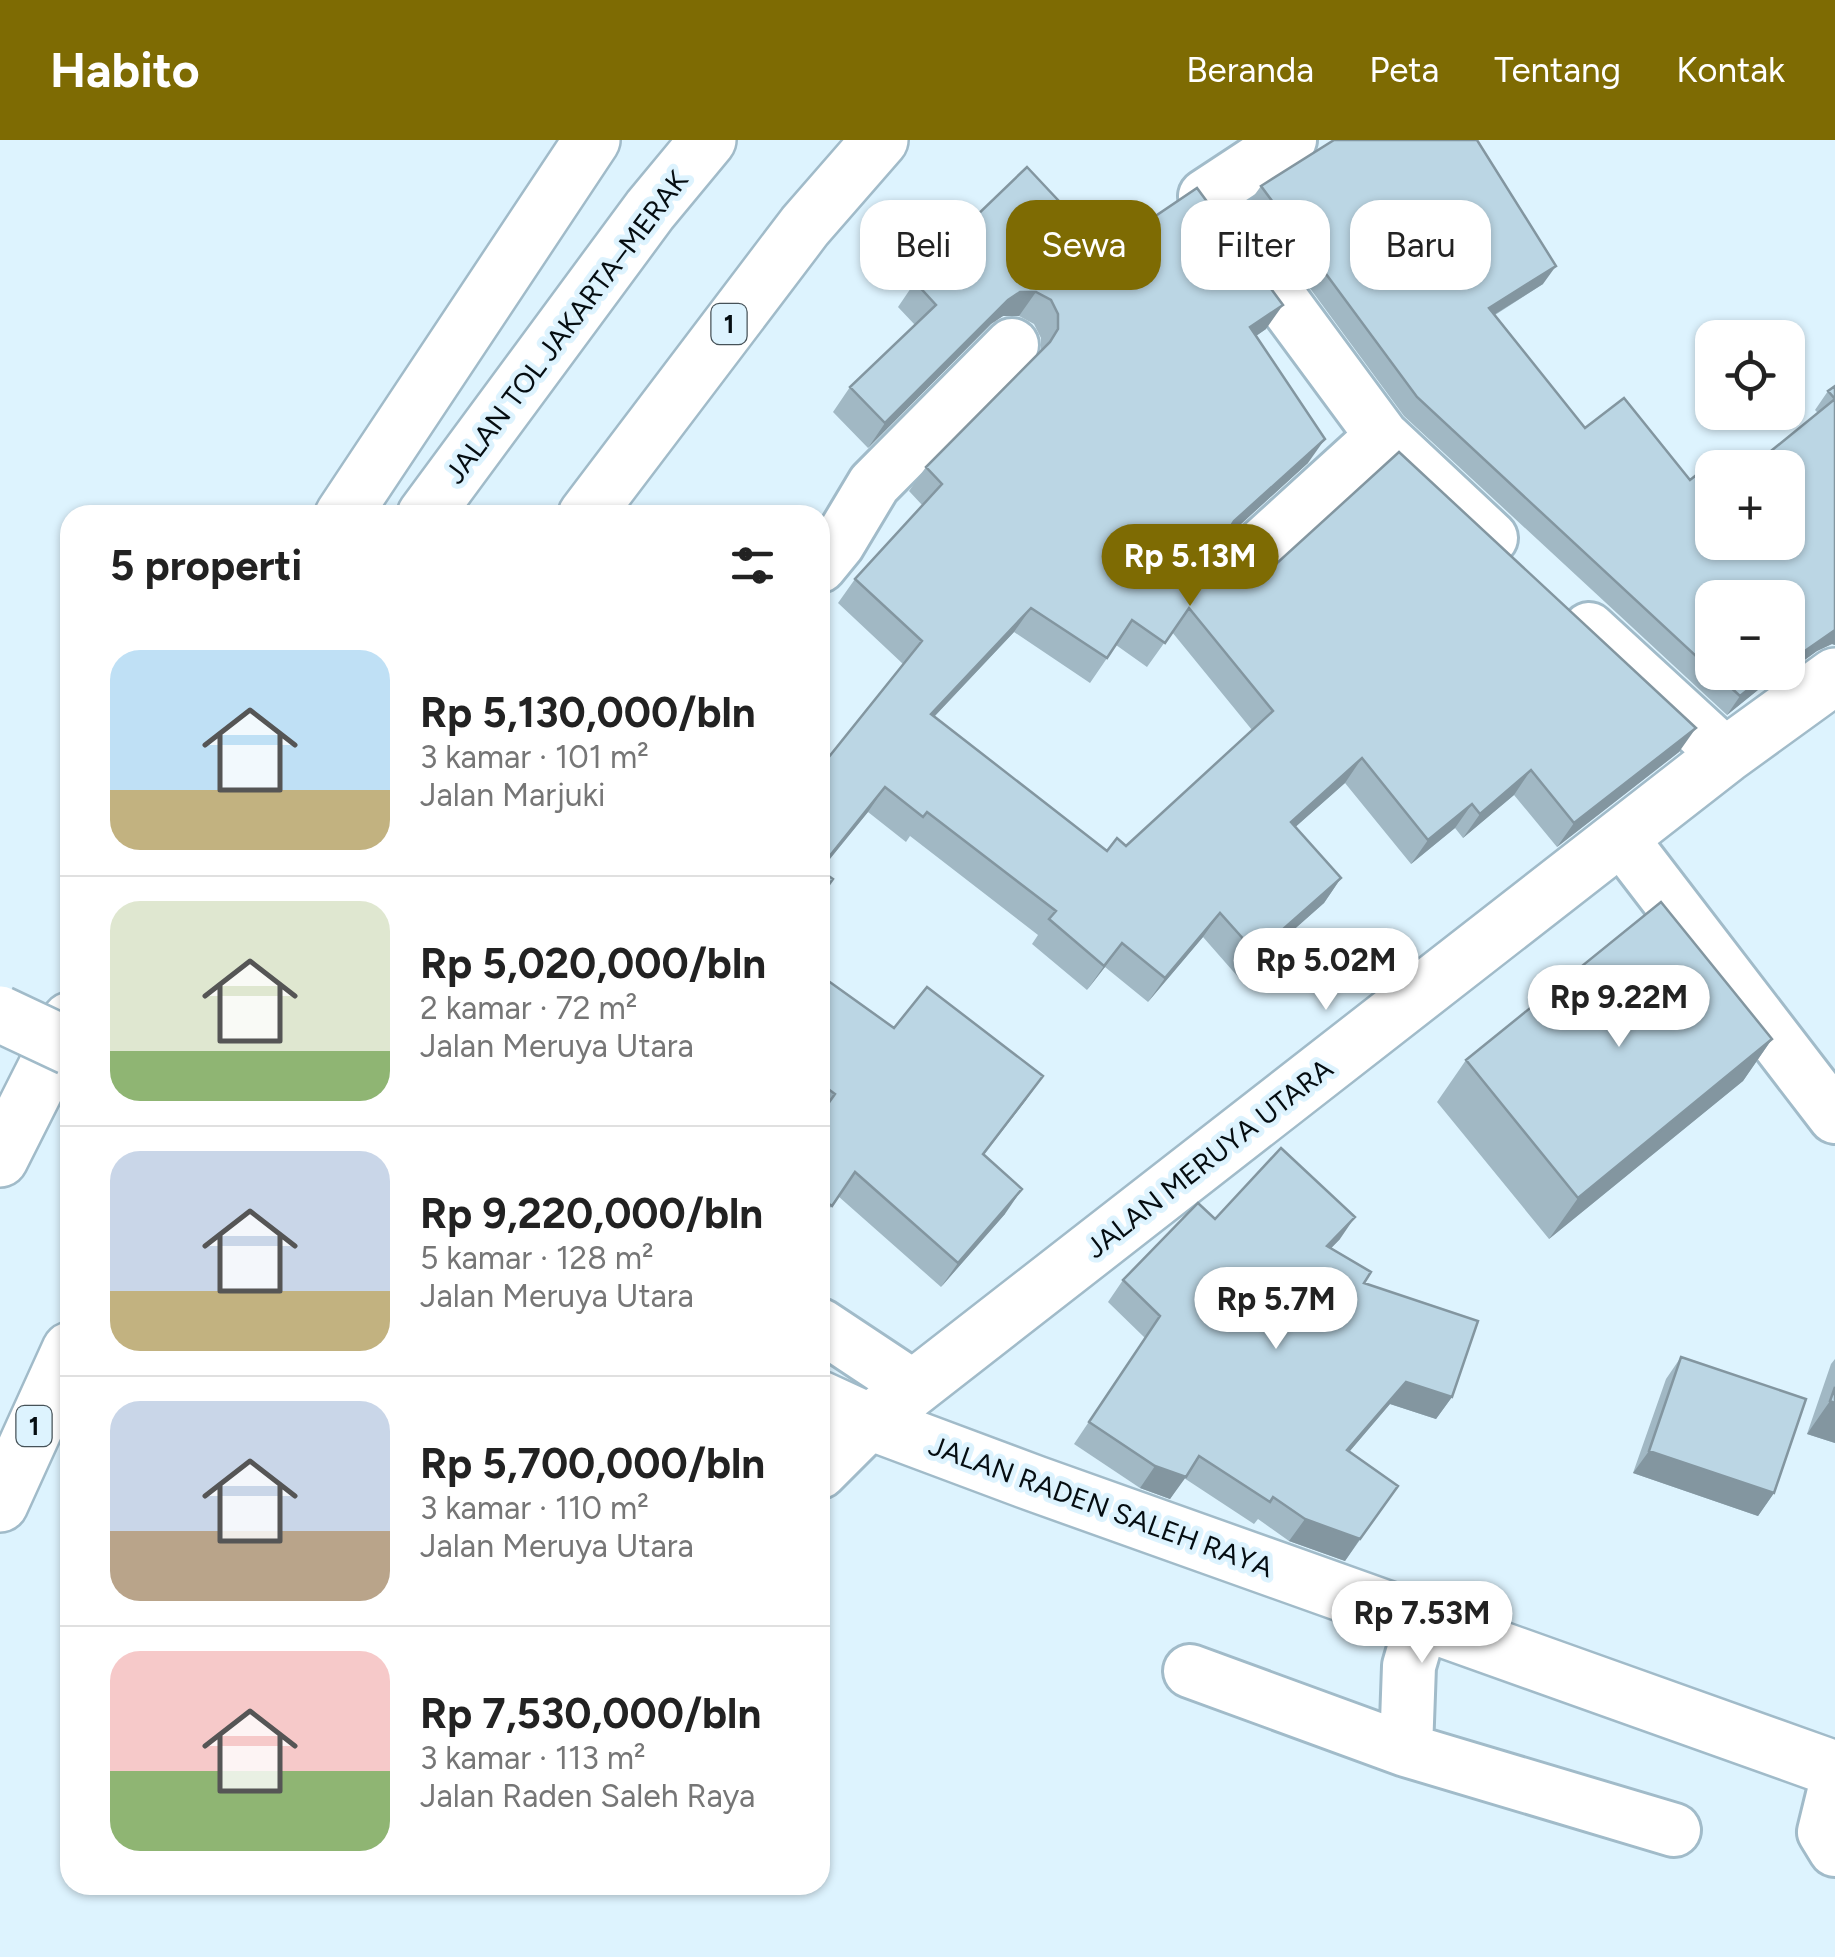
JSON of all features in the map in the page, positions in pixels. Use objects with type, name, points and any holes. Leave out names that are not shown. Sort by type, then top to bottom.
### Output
[{"type":"main road","points":[[350,505],[592,140]]},
{"type":"main road","name":"JALAN TOL JAKARTA–MERAK","points":[[431,505],[650,210],[708,140]]},
{"type":"main road","name":"1","points":[[594,505],[804,226],[880,140]]},
{"type":"main road","name":"JALAN MERUYA UTARA","points":[[870,1422],[1726,754],[1835,676]]},
{"type":"main road","points":[[0,1014],[60,1042]]},
{"type":"main road","points":[[0,1159],[60,1040]]},
{"type":"main road","name":"1","points":[[0,1504],[60,1372]]},
{"type":"main road","name":"JALAN RADEN SALEH RAYA","points":[[830,1404],[870,1422],[1835,1769]]},
{"type":"street","points":[[1290,140],[1206,196],[1382,436],[1726,754]]},
{"type":"street","points":[[830,554],[874,484],[1012,345]]},
{"type":"street","points":[[1238,567],[1382,436]]},
{"type":"street","points":[[1621,838],[1835,1117]]},
{"type":"street","points":[[830,1332],[915,1388]]},
{"type":"street","points":[[830,1462],[870,1422]]},
{"type":"street","points":[[1406,1750],[1409,1666],[1422,1621]]},
{"type":"street","points":[[1190,1671],[1406,1750],[1674,1830]]},
{"type":"street","points":[[1835,1786],[1824,1832],[1835,1850]]},
{"type":"building","points":[[1334,140],[1477,140],[1556,266],[1489,308],[1585,428],[1624,398],[1690,480],[1695,476],[1695,560],[1805,560],[1805,450],[1772,450],[1797,430],[1805,430],[1805,423],[1835,399],[1835,630],[1805,651],[1805,580],[1695,580],[1695,655],[1417,397],[1330,279],[1330,200],[1271,200],[1261,186]]},
{"type":"building","points":[[1027,167],[1058,200],[1006,200],[1006,290],[1161,290],[1161,212],[1197,188],[1206,200],[1181,200],[1181,290],[1272,290],[1283,305],[1250,327],[1325,439],[1234,521],[1226,534],[1226,548],[1234,563],[1247,571],[1260,572],[1275,565],[1399,452],[1696,728],[1574,823],[1531,770],[1480,814],[1472,804],[1428,840],[1362,758],[1291,822],[1341,878],[1256,953],[1220,913],[1165,978],[1122,943],[1104,966],[1049,919],[1056,911],[927,812],[923,817],[885,787],[830,856],[830,756],[922,641],[855,579],[942,484],[926,467],[1050,342],[1058,329],[1058,314],[1051,300],[1036,292],[1020,292],[885,423],[850,387],[936,305],[922,290],[986,290],[986,206]],"holes":[[[1031,608],[1107,658],[1132,620],[1165,643],[1189,608],[1273,711],[1126,846],[1117,838],[1107,851],[931,714]]]},
{"type":"building","points":[[1661,902],[1772,1039],[1578,1198],[1466,1060]]},
{"type":"building","points":[[830,982],[894,1028],[927,987],[1043,1076],[983,1154],[1022,1189],[958,1263],[855,1172],[832,1206],[830,1101],[835,1094],[830,1090]]},
{"type":"building","points":[[1281,1148],[1355,1217],[1327,1246],[1371,1272],[1364,1283],[1478,1321],[1452,1397],[1406,1382],[1347,1450],[1398,1486],[1360,1539],[1305,1519],[1273,1497],[1270,1502],[1199,1456],[1186,1477],[1155,1466],[1089,1422],[1160,1316],[1123,1280],[1198,1203],[1215,1219]]},
{"type":"building","points":[[1681,1357],[1806,1399],[1774,1493],[1649,1451]]}]
